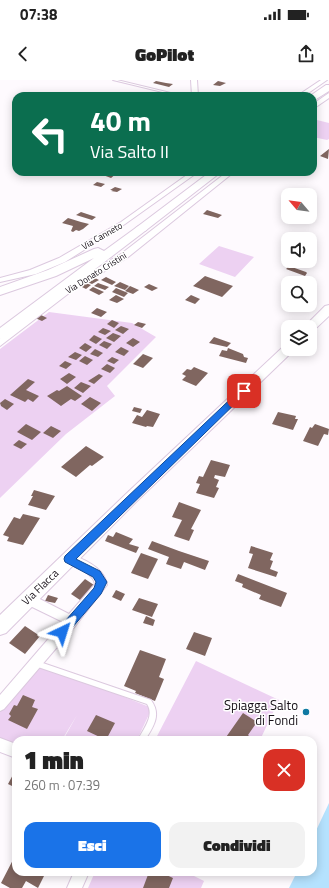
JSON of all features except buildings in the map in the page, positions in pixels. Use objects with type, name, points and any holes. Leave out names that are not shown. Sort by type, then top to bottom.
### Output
[{"type":"highway","points":[[0,335],[97,257],[142,228]]},
{"type":"highway","points":[[0,291],[97,257]]},
{"type":"highway","points":[[0,287],[23,284]]},
{"type":"main road","points":[[317,95],[329,87]]},
{"type":"main road","points":[[142,228],[211,176]]},
{"type":"main road","points":[[317,321],[329,309]]},
{"type":"main road","name":"Via Flacca","points":[[0,627],[281,356]]},
{"type":"street","points":[[194,80],[195,92]]},
{"type":"street","points":[[306,92],[324,80]]},
{"type":"street","points":[[317,104],[329,95]]},
{"type":"street","name":"Via Canneto","points":[[0,280],[33,272],[62,260],[123,223],[188,176]]},
{"type":"street","name":"Via Donato Cristini","points":[[0,343],[70,288],[124,256],[226,176]]},
{"type":"street","points":[[0,705],[98,591],[102,582],[96,574],[69,559]]},
{"type":"street","points":[[28,599],[72,621]]},
{"type":"street","points":[[0,745],[12,750]]},
{"type":"street","points":[[74,888],[80,876]]},
{"type":"lane","points":[[114,80],[165,92]]},
{"type":"lane","points":[[36,663],[148,702],[153,708],[154,714],[143,736]]},
{"type":"shaded area","points":[[317,120],[329,123],[329,139],[317,138]]},
{"type":"shaded area","points":[[219,246],[254,257],[235,277],[199,264]]},
{"type":"shaded area","points":[[49,312],[132,323],[156,337],[107,386],[115,396],[66,434],[0,498],[0,349]]},
{"type":"shaded area","points":[[196,661],[279,700],[262,736],[157,736]]},
{"type":"shaded area","points":[[37,666],[94,685],[152,708],[139,736],[65,736],[77,715],[64,736],[12,736],[12,744],[0,740],[0,709]]},
{"type":"shaded area","points":[[93,876],[194,876],[204,881],[201,888],[88,888]]},
{"type":"water","points":[[329,803],[329,888],[289,888],[295,876],[317,876],[317,828]]},
{"type":"place","name":"Spiagga Salto di Fondi","points":[[306,712]]},
{"type":"route","points":[[62,632],[98,591],[102,582],[99,576],[69,559],[244,391]]}]
